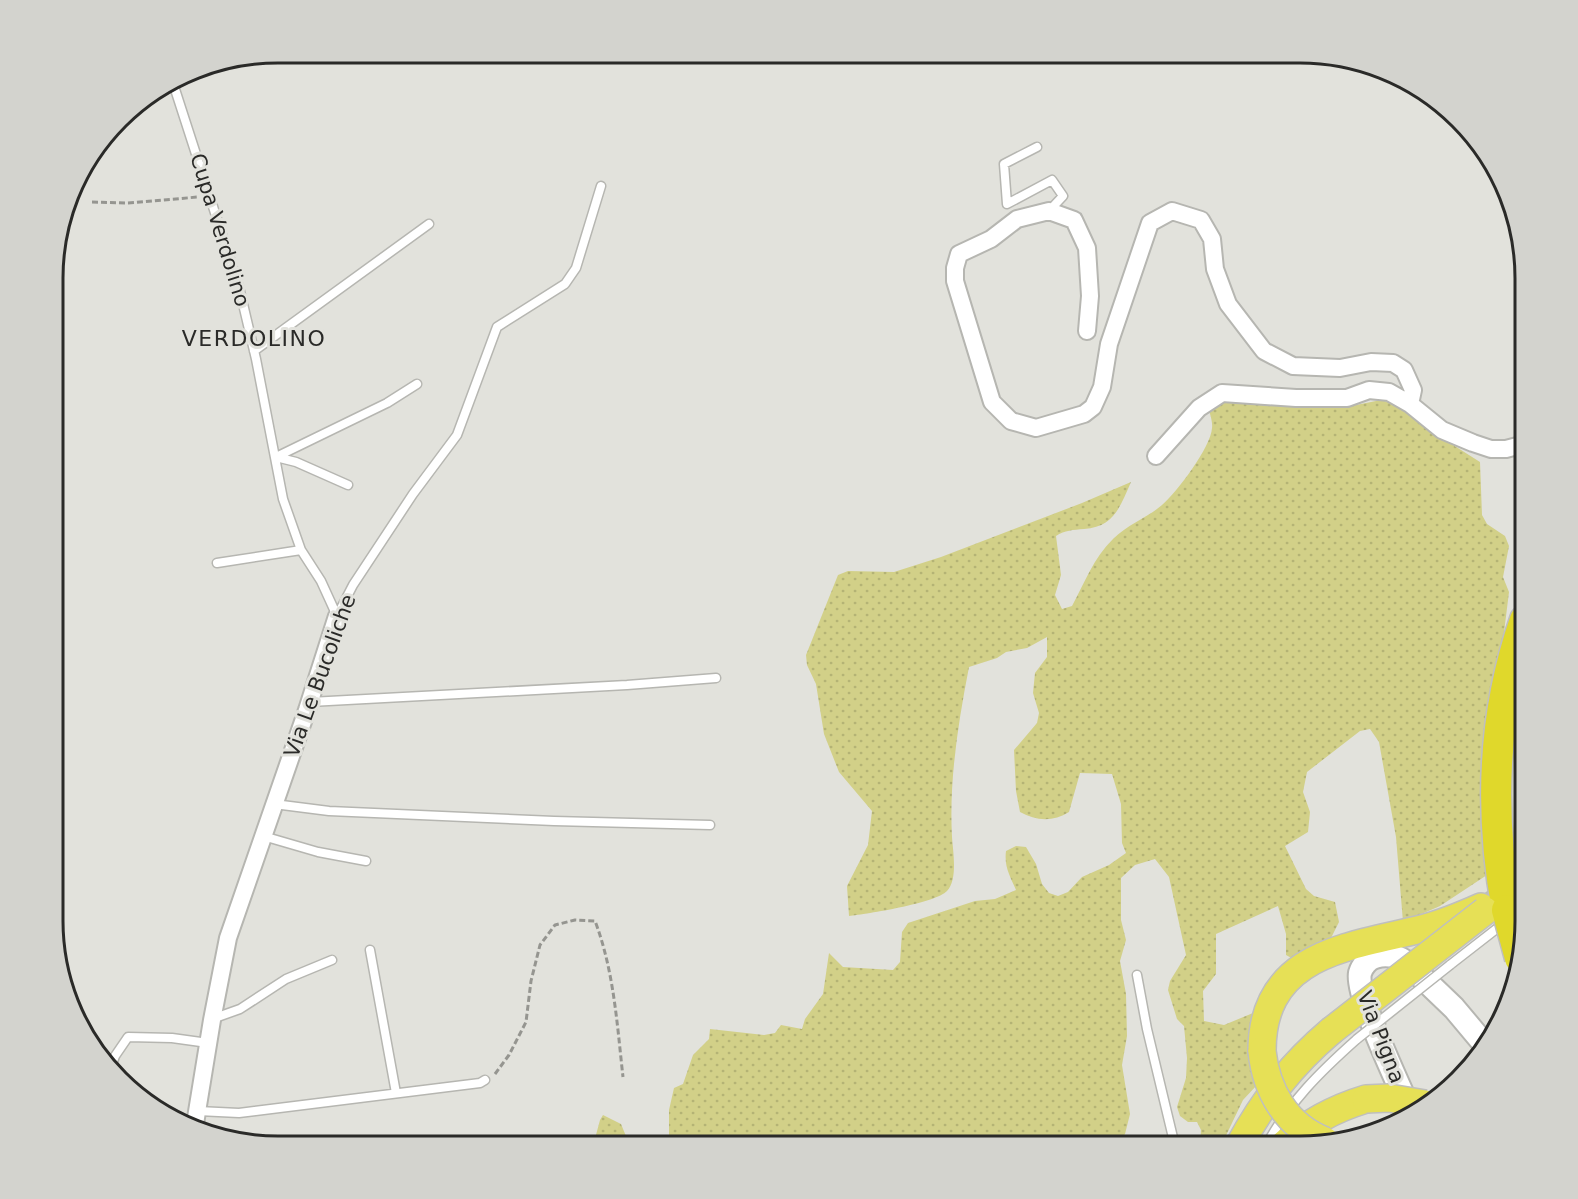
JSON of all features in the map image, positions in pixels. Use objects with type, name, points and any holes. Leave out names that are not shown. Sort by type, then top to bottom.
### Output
[{"type":"highway","points":[[1514,945],[1497,911],[1500,872],[1495,815],[1497,744],[1509,674],[1515,654]]},
{"type":"highway","points":[[1315,1136],[1292,1119],[1276,1100],[1266,1076],[1262,1051],[1264,1025],[1272,1002],[1280,989],[1299,969],[1339,949],[1497,911]]},
{"type":"highway","points":[[1244,1136],[1279,1082],[1310,1049],[1331,1031],[1497,911]]},
{"type":"highway","points":[[1294,1136],[1314,1120],[1331,1111],[1366,1099],[1389,1098],[1416,1102]]},
{"type":"main road","name":"Via Pigna","points":[[1409,1107],[1382,1049],[1361,989],[1360,973],[1369,960],[1377,956],[1388,955],[1406,962],[1454,1008],[1480,1039]]},
{"type":"main road","name":"Via Pigna","points":[[1454,1008],[1487,1028]]},
{"type":"street","points":[[1086,331],[1090,296],[1086,248],[1074,220],[1049,211],[1017,219],[991,239],[959,254],[955,268],[955,281],[992,402],[1011,421],[1036,428],[1084,414],[1093,407],[1102,387],[1109,344],[1150,223],[1172,211],[1201,220],[1212,239],[1215,269],[1228,304],[1264,351],[1293,366],[1340,368],[1371,362],[1393,363],[1404,370],[1413,390],[1410,404]]},
{"type":"street","points":[[1156,456],[1199,408],[1222,393],[1296,398],[1347,398],[1369,390],[1389,392],[1410,404],[1442,430],[1491,449],[1515,447]]},
{"type":"street","name":"Via Le Bucoliche","points":[[196,1120],[228,938],[310,702],[337,616]]},
{"type":"lane","name":"Cupa Verdolino","points":[[175,89],[239,287],[283,499],[302,550],[321,580],[337,616]]},
{"type":"lane","points":[[1037,147],[1004,164],[1007,204],[1052,180],[1063,196],[1049,211]]},
{"type":"lane","name":"Via Le Bucoliche","points":[[337,616],[352,585],[412,494],[457,435],[497,327],[565,284],[576,268],[601,186]]},
{"type":"lane","points":[[254,351],[429,224]]},
{"type":"lane","points":[[276,457],[387,403],[417,384]]},
{"type":"lane","points":[[276,457],[296,462],[348,485]]},
{"type":"lane","points":[[217,563],[302,550]]},
{"type":"lane","points":[[310,702],[627,686],[716,678]]},
{"type":"lane","points":[[274,804],[341,811],[554,821],[710,825]]},
{"type":"lane","points":[[263,836],[318,852],[366,861]]},
{"type":"lane","points":[[1271,1136],[1280,1120],[1313,1079],[1357,1039],[1450,965],[1497,911]]},
{"type":"lane","points":[[370,950],[396,1092]]},
{"type":"lane","points":[[212,1020],[240,1009],[286,979],[332,960]]},
{"type":"lane","points":[[1137,975],[1147,1029],[1173,1136]]},
{"type":"lane","points":[[114,1060],[128,1037],[172,1038],[208,1043]]},
{"type":"lane","points":[[198,1111],[239,1113],[480,1083],[485,1080]]},
{"type":"path","points":[[92,201],[128,203],[211,196]]},
{"type":"path","points":[[485,1080],[497,1073],[526,1022],[531,981],[540,945],[555,926],[575,920],[595,921],[603,941],[612,980],[623,1077]]},
{"type":"shaded area","points":[[1225,397],[1346,407],[1381,400],[1395,404],[1431,431],[1480,462],[1482,515],[1487,524],[1505,536],[1509,546],[1503,577],[1509,592],[1499,673],[1483,741],[1481,808],[1487,875],[1440,906],[1403,922],[1396,837],[1379,742],[1370,729],[1360,731],[1307,772],[1303,792],[1310,812],[1308,832],[1285,846],[1306,889],[1314,896],[1335,902],[1339,922],[1330,940],[1311,946],[1295,960],[1286,955],[1286,934],[1278,906],[1216,934],[1216,974],[1203,991],[1204,1021],[1224,1025],[1253,1013],[1257,1085],[1243,1100],[1226,1136],[1201,1136],[1201,1130],[1197,1122],[1188,1122],[1180,1116],[1177,1107],[1186,1078],[1187,1058],[1184,1026],[1177,1019],[1168,990],[1170,981],[1186,955],[1169,877],[1155,859],[1135,865],[1121,878],[1121,920],[1126,940],[1120,961],[1126,994],[1127,1036],[1122,1065],[1130,1114],[1123,1136],[669,1136],[669,1110],[674,1088],[683,1084],[693,1055],[709,1039],[710,1029],[764,1035],[775,1033],[781,1025],[802,1029],[805,1019],[823,994],[829,953],[843,967],[893,970],[900,962],[902,932],[908,923],[975,901],[995,899],[1016,890],[1008,871],[1006,851],[1016,846],[1026,847],[1036,864],[1042,884],[1049,893],[1058,896],[1068,892],[1082,877],[1109,865],[1126,853],[1122,843],[1121,804],[1112,774],[1080,773],[1069,812],[1063,815],[1044,819],[1020,812],[1016,791],[1014,750],[1037,723],[1039,713],[1033,693],[1035,673],[1047,657],[1047,637],[1027,648],[1006,652],[997,658],[969,667],[953,773],[951,816],[954,873],[947,891],[916,904],[849,916],[847,886],[868,845],[872,811],[839,772],[824,734],[816,684],[807,665],[806,655],[838,575],[848,571],[894,572],[941,557],[1131,482],[1115,514],[1109,520],[1094,527],[1069,531],[1056,536],[1061,575],[1055,595],[1062,609],[1072,606],[1106,546],[1125,529],[1162,505],[1200,457],[1210,436],[1212,425],[1208,405]]},
{"type":"shaded area","points":[[603,1115],[621,1124],[626,1136],[596,1136]]},
{"type":"tunnel","points":[[1490,906],[1515,887]]},
{"type":"district","name":"VERDOLINO","points":[[254,338]]}]
